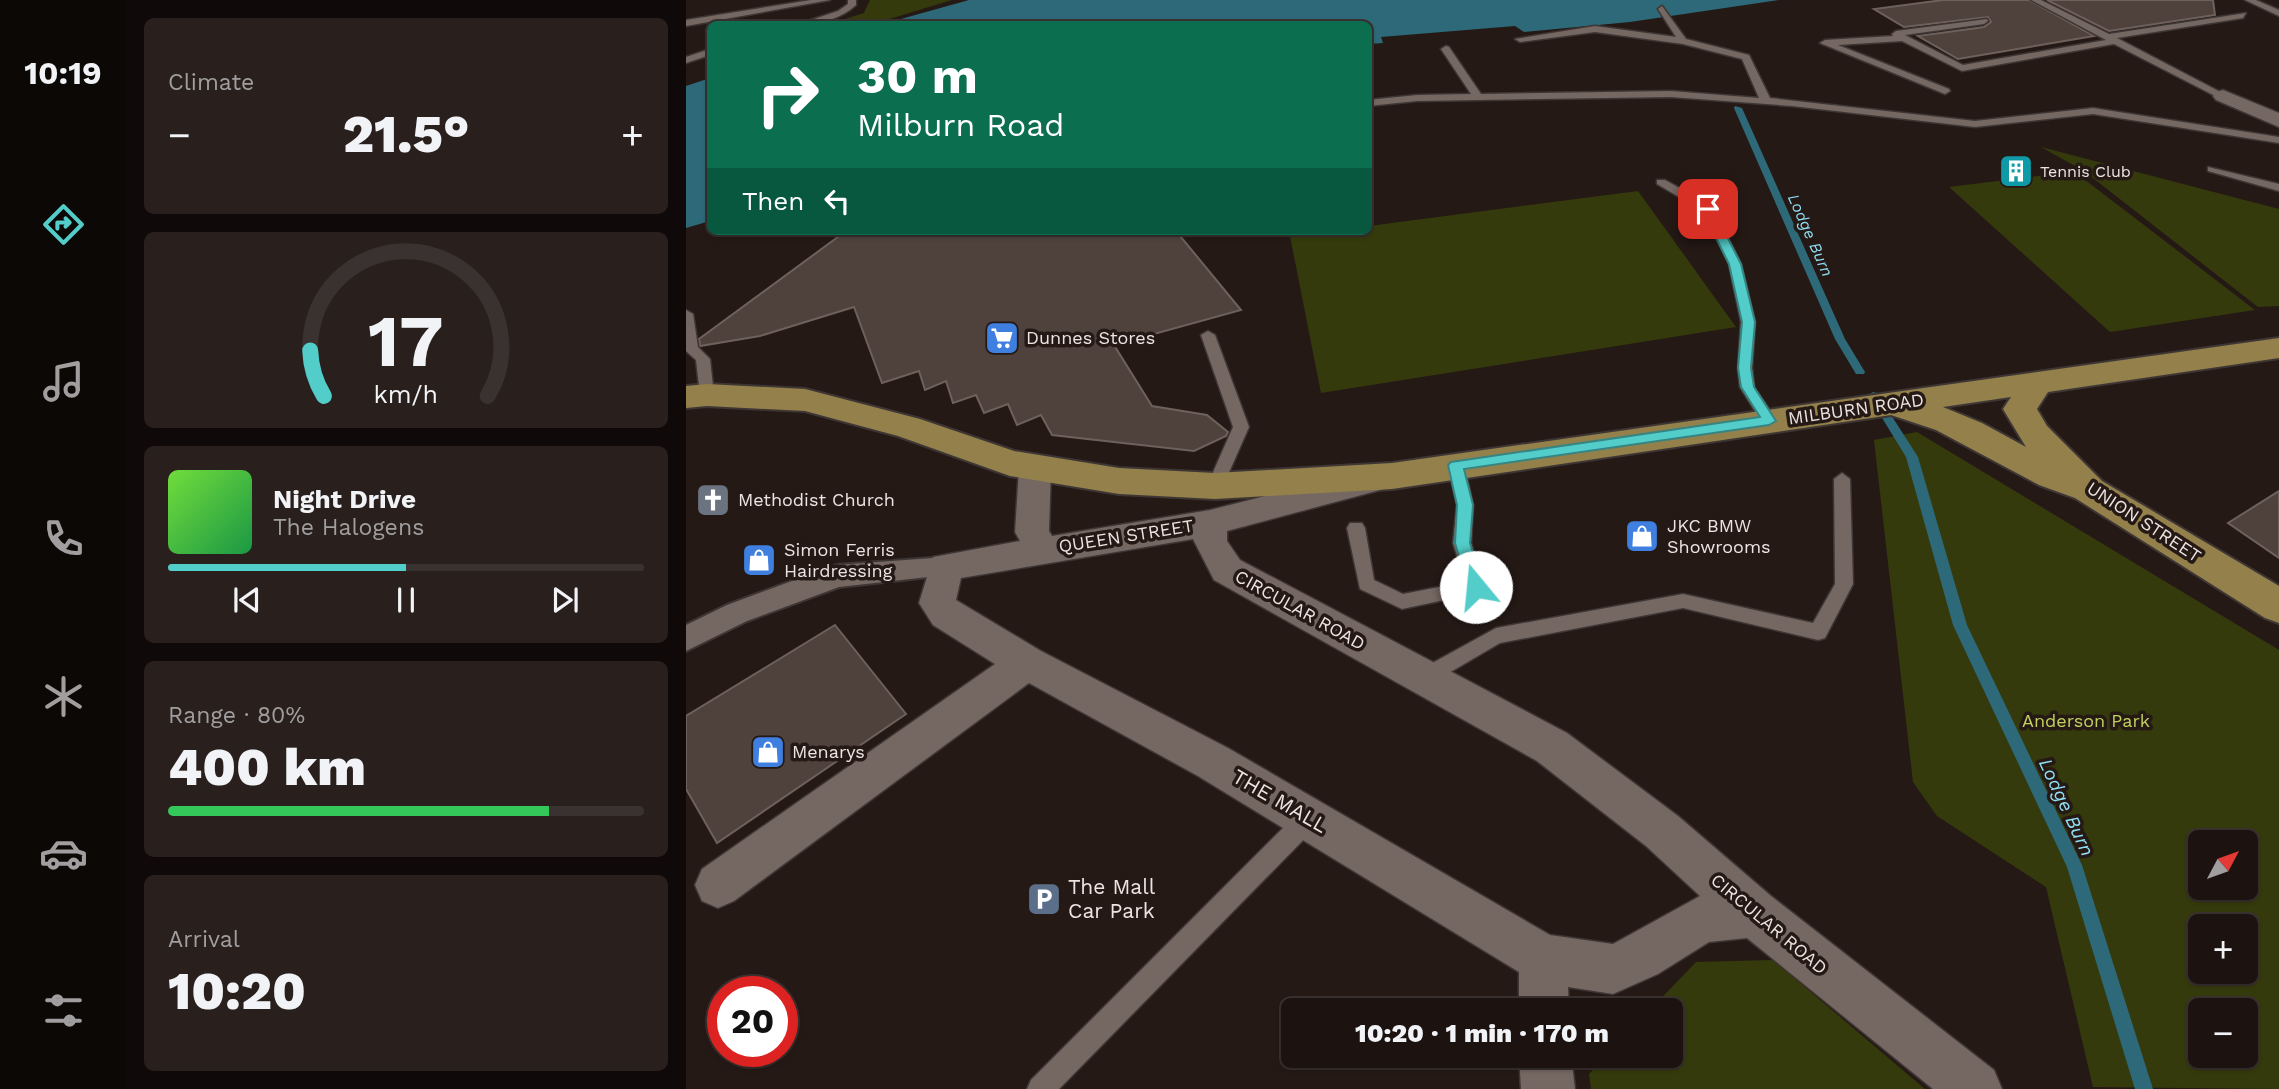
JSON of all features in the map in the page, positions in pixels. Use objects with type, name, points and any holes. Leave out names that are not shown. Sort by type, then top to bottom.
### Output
[{"type":"main road","name":"MILBURN ROAD","points":[[1213,504],[1456,465],[2279,348]]},
{"type":"main road","name":"UNION STREET","points":[[2037,383],[2020,409],[2022,416],[2034,434],[2089,490],[2279,606]]},
{"type":"main road","points":[[697,396],[805,400],[908,427],[1010,463],[1119,481],[1213,504]]},
{"type":"main road","points":[[1873,407],[1922,411],[1952,422],[1990,440],[2043,474],[2089,490]]},
{"type":"street","points":[[2223,96],[2275,115]]},
{"type":"street","name":"QUEEN STREET","points":[[1035,468],[1032,532],[1042,549],[1213,504]]},
{"type":"street","name":"CIRCULAR ROAD","points":[[1213,504],[1210,541],[1227,570],[1552,747],[1662,831],[1754,913],[1975,1089]]},
{"type":"street","points":[[686,639],[737,613],[837,576],[946,566],[1042,549]]},
{"type":"street","name":"THE MALL","points":[[946,566],[937,603],[946,614],[1027,663],[1213,762],[1543,959],[1613,969],[1641,957],[1702,919],[1754,913]]},
{"type":"street","points":[[718,885],[1027,663]]},
{"type":"street","points":[[1543,959],[1544,998]]},
{"type":"street","points":[[1546,1068],[1548,1089]]},
{"type":"lane","points":[[686,23],[826,0]]},
{"type":"lane","points":[[814,21],[842,13],[852,5],[852,0]]},
{"type":"lane","points":[[2035,0],[2223,96]]},
{"type":"lane","points":[[2249,0],[2279,13]]},
{"type":"lane","points":[[1662,9],[1683,41]]},
{"type":"lane","points":[[1984,21],[1896,34],[1962,68],[2243,15]]},
{"type":"lane","points":[[1520,38],[1595,29],[1683,41],[1746,57],[1766,101]]},
{"type":"lane","points":[[1903,38],[1825,43],[1945,91]]},
{"type":"lane","points":[[1446,49],[1478,97]]},
{"type":"lane","points":[[686,60],[707,53]]},
{"type":"lane","points":[[1372,103],[1478,97],[1671,94],[1766,101],[1975,124],[2093,111],[2279,140]]},
{"type":"lane","points":[[2212,169],[2279,188]]},
{"type":"lane","points":[[1661,182],[1708,209],[1735,264],[1748,322],[1745,368],[1747,387],[1769,421]]},
{"type":"lane","points":[[686,314],[688,351],[703,359],[697,396]]},
{"type":"lane","points":[[1208,335],[1241,427],[1213,504]]},
{"type":"lane","points":[[1356,528],[1366,583],[1402,601],[1476,587],[1462,543],[1465,505],[1456,465]]},
{"type":"lane","points":[[1423,678],[1496,636],[1684,601],[1818,632],[1844,584],[1842,479]]},
{"type":"lane","points":[[1040,1089],[1309,818]]},
{"type":"green space","points":[[870,0],[952,0],[883,21],[839,21],[864,13]]},
{"type":"green space","points":[[2041,147],[2279,209],[2279,306],[2258,307],[2084,171]]},
{"type":"green space","points":[[2076,173],[2255,310],[2110,332],[1949,187]]},
{"type":"green space","points":[[1638,191],[1736,327],[1321,393],[1290,236],[1372,235],[1372,226]]},
{"type":"green space","name":"Anderson Park","points":[[1917,432],[2279,650],[2279,1089],[2093,1087],[2046,887],[1937,816],[1913,782],[1874,440]]},
{"type":"green space","points":[[1773,960],[1925,1089],[1591,1089],[1589,1074],[1595,1068],[1683,1068],[1683,998],[1662,998],[1696,962]]},
{"type":"water","points":[[969,0],[1779,0],[1630,22],[1524,32],[1515,26],[1381,37],[1383,43],[1372,44],[1372,21],[894,21]]},
{"type":"water","points":[[707,79],[707,222],[686,228],[686,86]]},
{"type":"building","points":[[1943,0],[2029,0],[2094,36],[1958,59],[1918,36],[1984,27],[1991,22],[1988,17],[1904,27],[1874,9]]},
{"type":"building","points":[[2047,0],[2213,0],[2215,15],[2109,31]]},
{"type":"building","name":"Dunnes Stores","points":[[841,235],[1179,235],[1241,310],[1114,345],[1152,406],[1207,415],[1228,432],[1226,436],[1194,451],[1052,435],[1041,415],[1017,425],[1008,404],[984,413],[976,395],[953,403],[946,381],[925,390],[919,371],[882,383],[854,307],[760,336],[700,346],[699,339]]},
{"type":"building","points":[[2279,491],[2279,558],[2228,523]]},
{"type":"building","name":"Menarys","points":[[835,625],[906,714],[717,843],[686,789],[686,716]]},
{"type":"waterway","name":"Lodge Burn","points":[[1738,108],[1840,339],[1860,372]]},
{"type":"waterway","name":"Lodge Burn","points":[[1873,395],[1912,457],[1960,625],[2074,865],[2144,1089]]},
{"type":"place","name":"Tennis Club","points":[[2016,171]]},
{"type":"place","name":"Dunnes Stores","points":[[1002,338]]},
{"type":"place","name":"Methodist Church","points":[[713,500]]},
{"type":"place","name":"JKC BMW Showrooms","points":[[1642,536]]},
{"type":"place","name":"Simon Ferris Hairdressing","points":[[759,560]]},
{"type":"place","name":"Menarys","points":[[768,752]]},
{"type":"place","name":"The Mall Car Park","points":[[1044,899]]},
{"type":"route","points":[[1476,587],[1462,543],[1465,505],[1456,465],[1769,421],[1747,387],[1745,368],[1748,322],[1735,264],[1708,209]]}]
